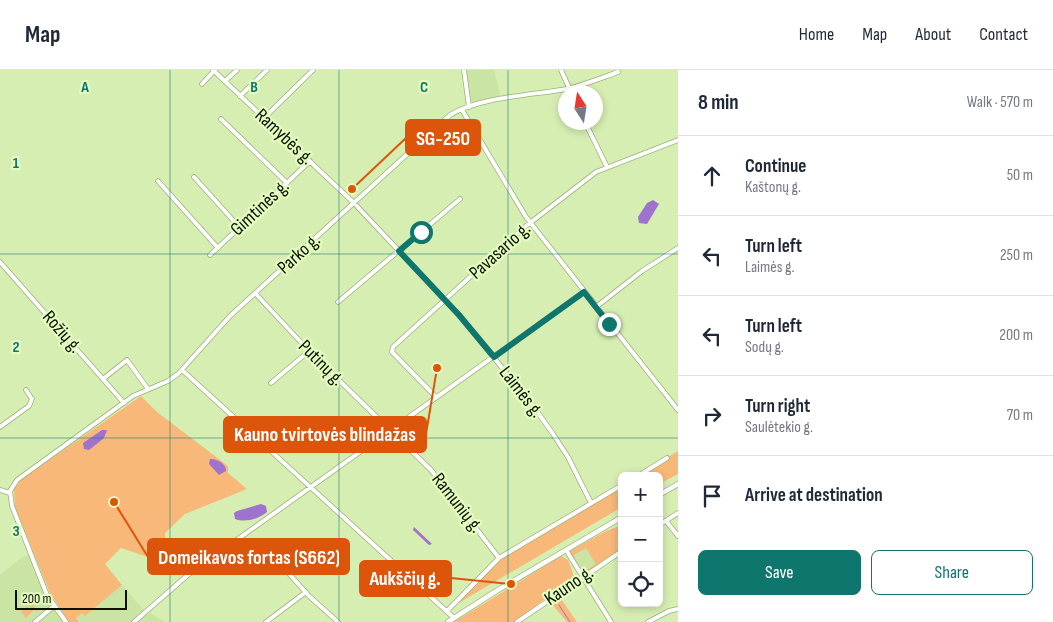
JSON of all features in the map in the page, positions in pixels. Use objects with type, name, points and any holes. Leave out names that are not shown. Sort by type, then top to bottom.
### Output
[{"type":"main road","points":[[663,493],[678,484]]},
{"type":"main road","points":[[448,622],[618,519]]},
{"type":"street","points":[[202,84],[214,70]]},
{"type":"street","name":"Ramybės g.","points":[[214,70],[354,203]]},
{"type":"street","points":[[225,82],[237,70]]},
{"type":"street","points":[[240,96],[267,70]]},
{"type":"street","points":[[264,119],[313,70]]},
{"type":"street","points":[[464,70],[470,107]]},
{"type":"street","points":[[561,70],[568,85]]},
{"type":"street","name":"Parko g.","points":[[583,85],[618,72]]},
{"type":"street","name":"Parko g.","points":[[10,493],[14,482],[21,476],[124,403],[148,389],[171,380],[219,327],[454,112],[520,95],[558,91]]},
{"type":"street","points":[[462,110],[530,223],[678,410]]},
{"type":"street","points":[[221,119],[287,183]]},
{"type":"street","points":[[589,130],[607,167]]},
{"type":"street","name":"Pavasario g.","points":[[436,397],[392,350],[530,223],[596,172],[678,140]]},
{"type":"street","name":"Gimtinės g.","points":[[210,255],[310,161]]},
{"type":"street","points":[[194,177],[240,228]]},
{"type":"street","points":[[158,181],[218,248]]},
{"type":"street","points":[[338,302],[460,199]]},
{"type":"street","name":"Laimės g.","points":[[354,203],[494,357],[553,434],[568,457],[591,503]]},
{"type":"street","points":[[596,307],[646,268],[678,248]]},
{"type":"street","name":"Rožių g.","points":[[0,262],[124,403]]},
{"type":"street","points":[[134,622],[189,574],[584,292]]},
{"type":"street","name":"Putinų g.","points":[[255,293],[309,351],[390,430]]},
{"type":"street","points":[[271,383],[309,351]]},
{"type":"street","points":[[103,379],[127,360],[148,389]]},
{"type":"street","points":[[182,370],[454,618]]},
{"type":"street","points":[[0,427],[30,405],[32,399],[26,390]]},
{"type":"street","name":"Ramunių g.","points":[[390,430],[435,474],[499,558]]},
{"type":"street","points":[[644,472],[667,458]]},
{"type":"street","points":[[447,610],[499,558],[618,487]]},
{"type":"street","points":[[0,490],[10,493],[12,506],[30,554],[54,606],[66,622]]},
{"type":"street","points":[[663,523],[678,513]]},
{"type":"street","points":[[666,521],[678,536]]},
{"type":"street","points":[[566,550],[611,622]]},
{"type":"street","name":"Kauno g.","points":[[518,622],[618,554]]},
{"type":"street","points":[[275,558],[306,592],[338,622]]},
{"type":"street","points":[[266,622],[306,592]]},
{"type":"street","points":[[35,622],[54,606]]},
{"type":"street","points":[[648,622],[669,610],[678,609]]},
{"type":"shaded area","points":[[466,70],[494,70],[501,97],[472,104]]},
{"type":"shaded area","points":[[653,200],[659,204],[647,224],[639,223],[638,217],[647,203]]},
{"type":"shaded area","points":[[141,396],[157,412],[228,466],[228,473],[247,489],[185,514],[165,533],[166,563],[121,548],[105,564],[122,585],[85,616],[82,613],[76,618],[79,622],[69,622],[50,593],[15,507],[14,489],[22,479]]},
{"type":"shaded area","points":[[102,430],[107,430],[104,438],[89,450],[84,449],[83,443]]},
{"type":"shaded area","points":[[678,451],[678,474],[663,482],[663,472],[644,472]]},
{"type":"shaded area","points":[[210,459],[221,462],[225,466],[226,471],[219,475],[209,464]]},
{"type":"shaded area","points":[[618,487],[618,509],[457,604],[470,586],[488,569],[555,523]]},
{"type":"shaded area","points":[[261,504],[266,506],[267,512],[264,514],[247,520],[235,519],[234,513],[237,511]]},
{"type":"shaded area","points":[[618,526],[618,554],[585,575],[585,571],[596,564],[586,548],[574,555],[575,560],[570,551]]},
{"type":"shaded area","points":[[414,527],[432,544],[429,545],[413,530]]},
{"type":"shaded area","points":[[593,537],[610,555],[585,575],[570,552]]},
{"type":"shaded area","points":[[30,554],[47,595],[66,622],[0,622],[0,574]]},
{"type":"shaded area","points":[[561,556],[568,560],[574,577],[514,622],[454,622]]},
{"type":"shaded area","points":[[122,585],[148,615],[150,613],[165,622],[79,622],[76,618],[82,613],[85,616]]},
{"type":"shaded area","points":[[561,599],[577,622],[567,622],[551,603]]},
{"type":"shaded area","points":[[33,605],[38,612],[34,610],[26,618],[21,612],[27,606],[29,608]]},
{"type":"waterway","points":[[559,605],[570,622]]},
{"type":"place","name":"SG-250","points":[[352,189]]},
{"type":"place","name":"Kauno tvirtovės blindažas","points":[[437,368]]},
{"type":"place","name":"Domeikavos fortas (S662)","points":[[114,502]]},
{"type":"place","name":"Aukščių g.","points":[[511,584]]},
{"type":"route","points":[[421,232],[399,251],[459,315],[494,357],[584,292],[609,324]]}]
